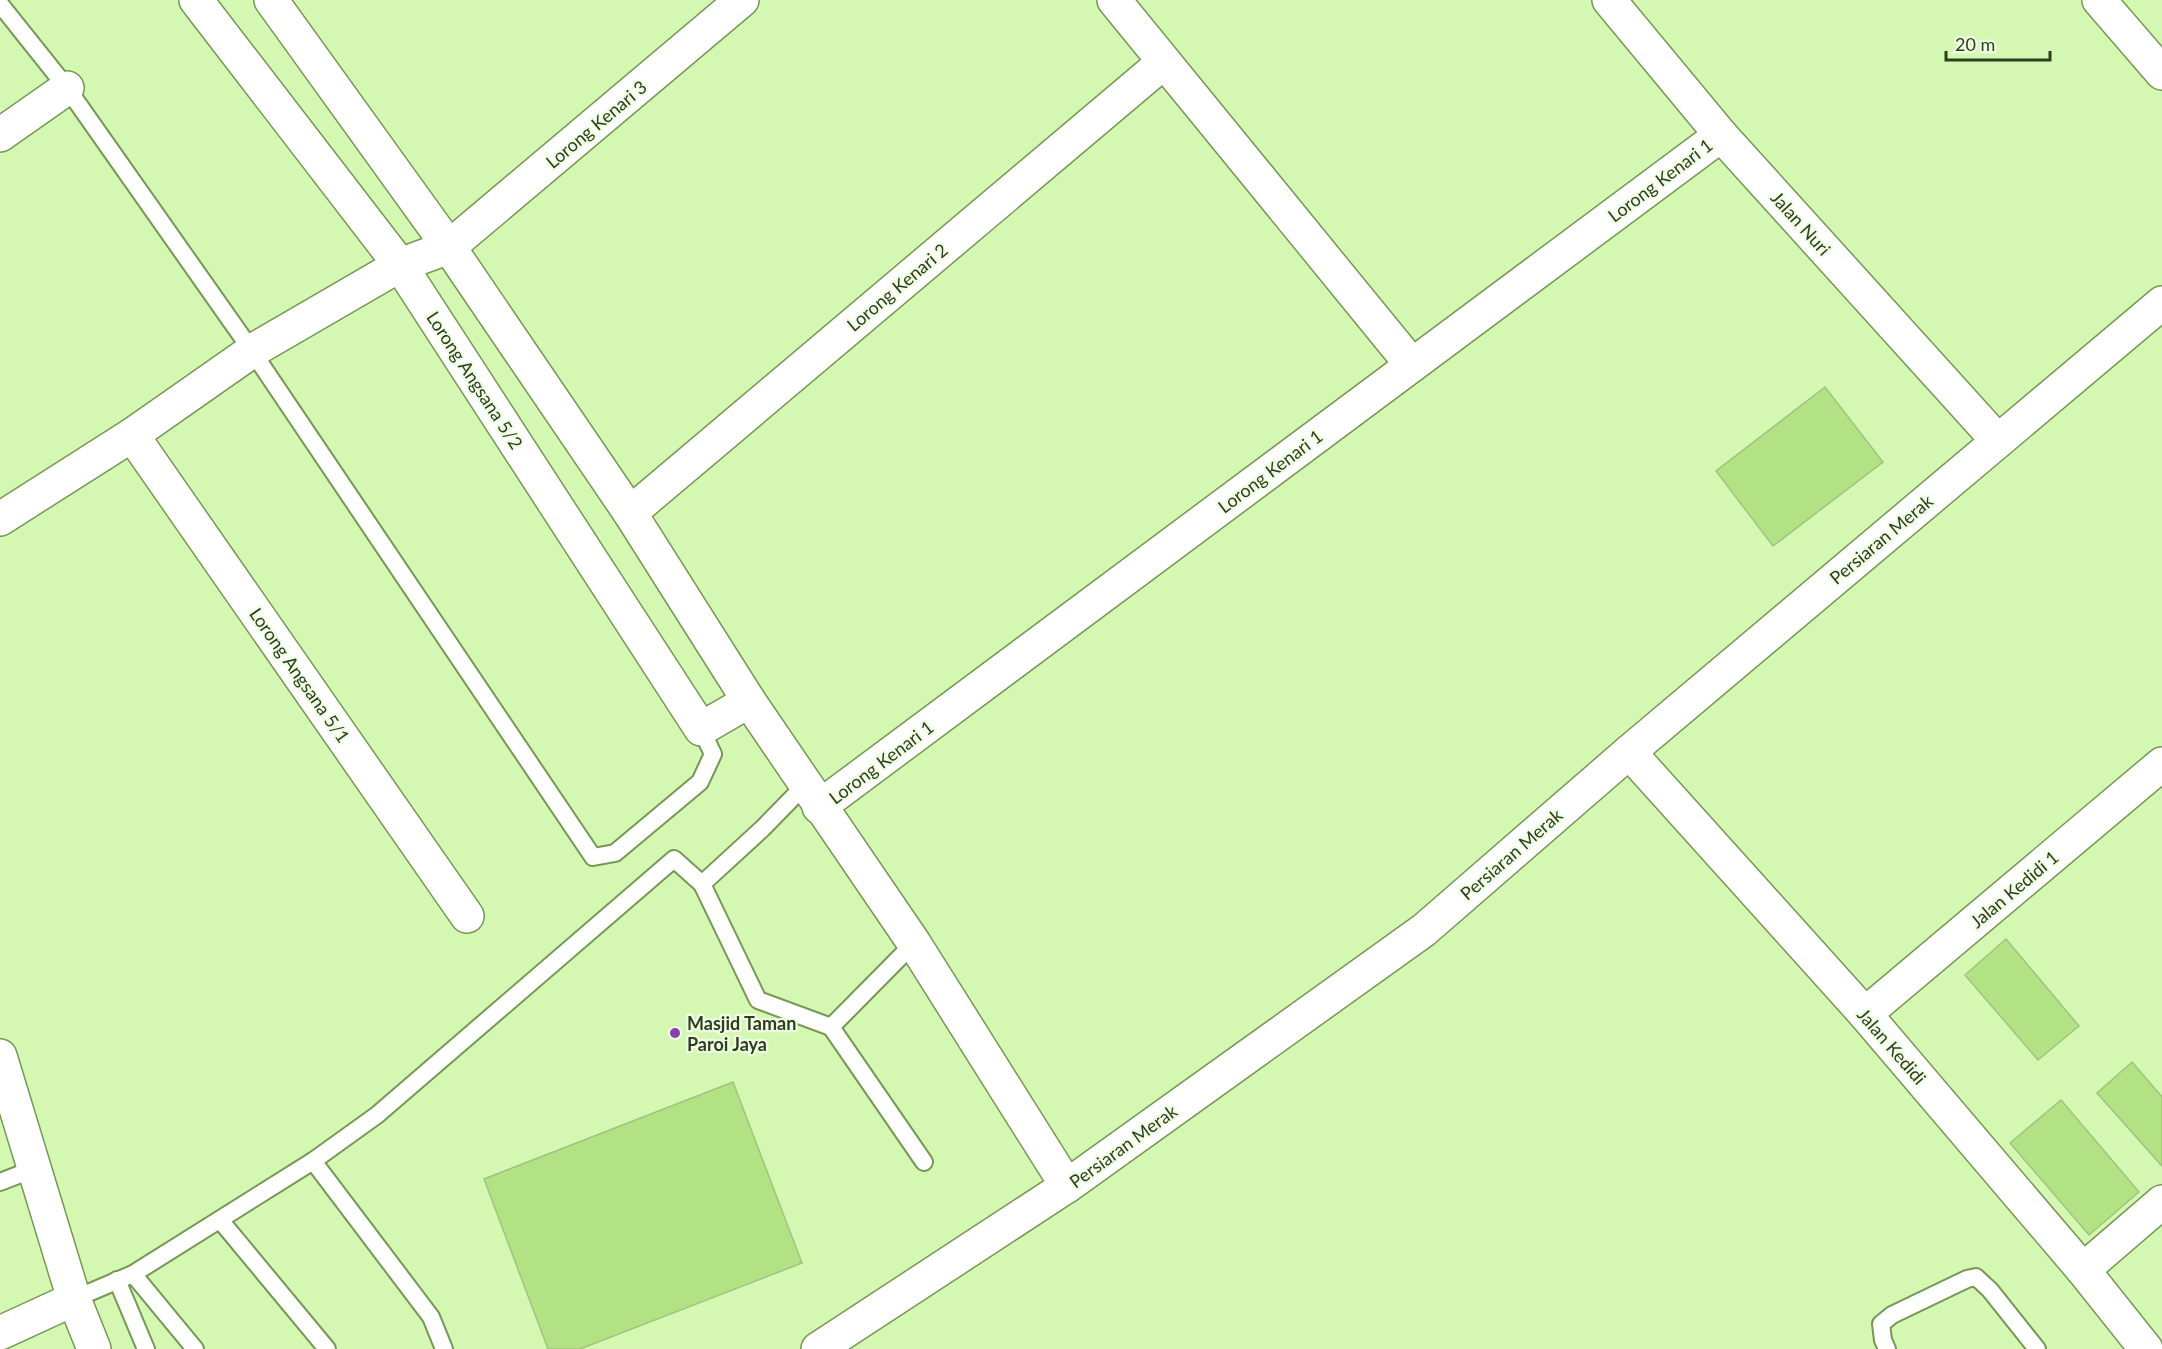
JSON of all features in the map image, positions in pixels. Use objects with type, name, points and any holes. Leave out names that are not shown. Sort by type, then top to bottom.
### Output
[{"type":"street","name":"Lorong Angsana 5/2","points":[[196,0],[400,265],[701,729]]},
{"type":"street","points":[[272,0],[449,247],[630,513],[749,701],[914,943],[1067,1186]]},
{"type":"street","name":"Lorong Kenari 3","points":[[0,519],[132,435],[252,351],[400,265],[449,247],[742,0]]},
{"type":"street","points":[[1114,0],[1412,365]]},
{"type":"street","name":"Jalan Nuri","points":[[1609,0],[1721,135],[1998,441]]},
{"type":"street","points":[[2099,0],[2162,73]]},
{"type":"street","name":"Lorong Kenari 2","points":[[630,513],[1164,62]]},
{"type":"street","points":[[0,135],[67,88]]},
{"type":"street","name":"Lorong Kenari 1","points":[[812,796],[1412,365],[1721,135]]},
{"type":"street","name":"Persiaran Merak","points":[[818,1349],[1067,1186],[1424,930],[1629,752],[2162,303]]},
{"type":"street","name":"Lorong Angsana 5/1","points":[[132,435],[467,916]]},
{"type":"street","points":[[701,729],[749,701]]},
{"type":"street","name":"Jalan Kedidi","points":[[1629,752],[1865,1014],[2146,1349]]},
{"type":"street","name":"Jalan Kedidi 1","points":[[1865,1014],[2162,764]]},
{"type":"street","points":[[0,1056],[36,1168],[74,1299],[94,1349]]},
{"type":"street","points":[[2082,1270],[2162,1202]]},
{"type":"street","points":[[0,1333],[74,1299]]},
{"type":"lane","points":[[0,4],[67,88],[252,351],[593,857],[615,852],[700,782],[713,754],[701,729]]},
{"type":"lane","points":[[702,884],[764,828],[812,796]]},
{"type":"lane","points":[[74,1299],[133,1274],[313,1161],[377,1115],[674,859],[702,884],[758,1000],[831,1027],[924,1162]]},
{"type":"lane","points":[[831,1027],[914,943]]},
{"type":"lane","points":[[313,1161],[430,1317],[444,1349]]},
{"type":"lane","points":[[0,1182],[36,1168]]},
{"type":"lane","points":[[220,1220],[327,1349]]},
{"type":"lane","points":[[133,1274],[195,1349]]},
{"type":"lane","points":[[1887,1349],[1881,1324],[1892,1315],[1966,1278],[1976,1277],[1990,1290],[2036,1348]]},
{"type":"lane","points":[[117,1280],[146,1349]]},
{"type":"building","points":[[1825,387],[1883,462],[1773,546],[1716,471]]},
{"type":"building","points":[[2006,939],[2079,1026],[2038,1060],[1965,975]]},
{"type":"building","points":[[2132,1062],[2162,1097],[2162,1166],[2097,1093]]},
{"type":"building","points":[[733,1082],[802,1263],[580,1349],[548,1349],[484,1179]]},
{"type":"building","points":[[2061,1100],[2139,1192],[2089,1235],[2010,1143]]},
{"type":"place","name":"Masjid Taman Paroi Jaya","points":[[675,1033]]}]
